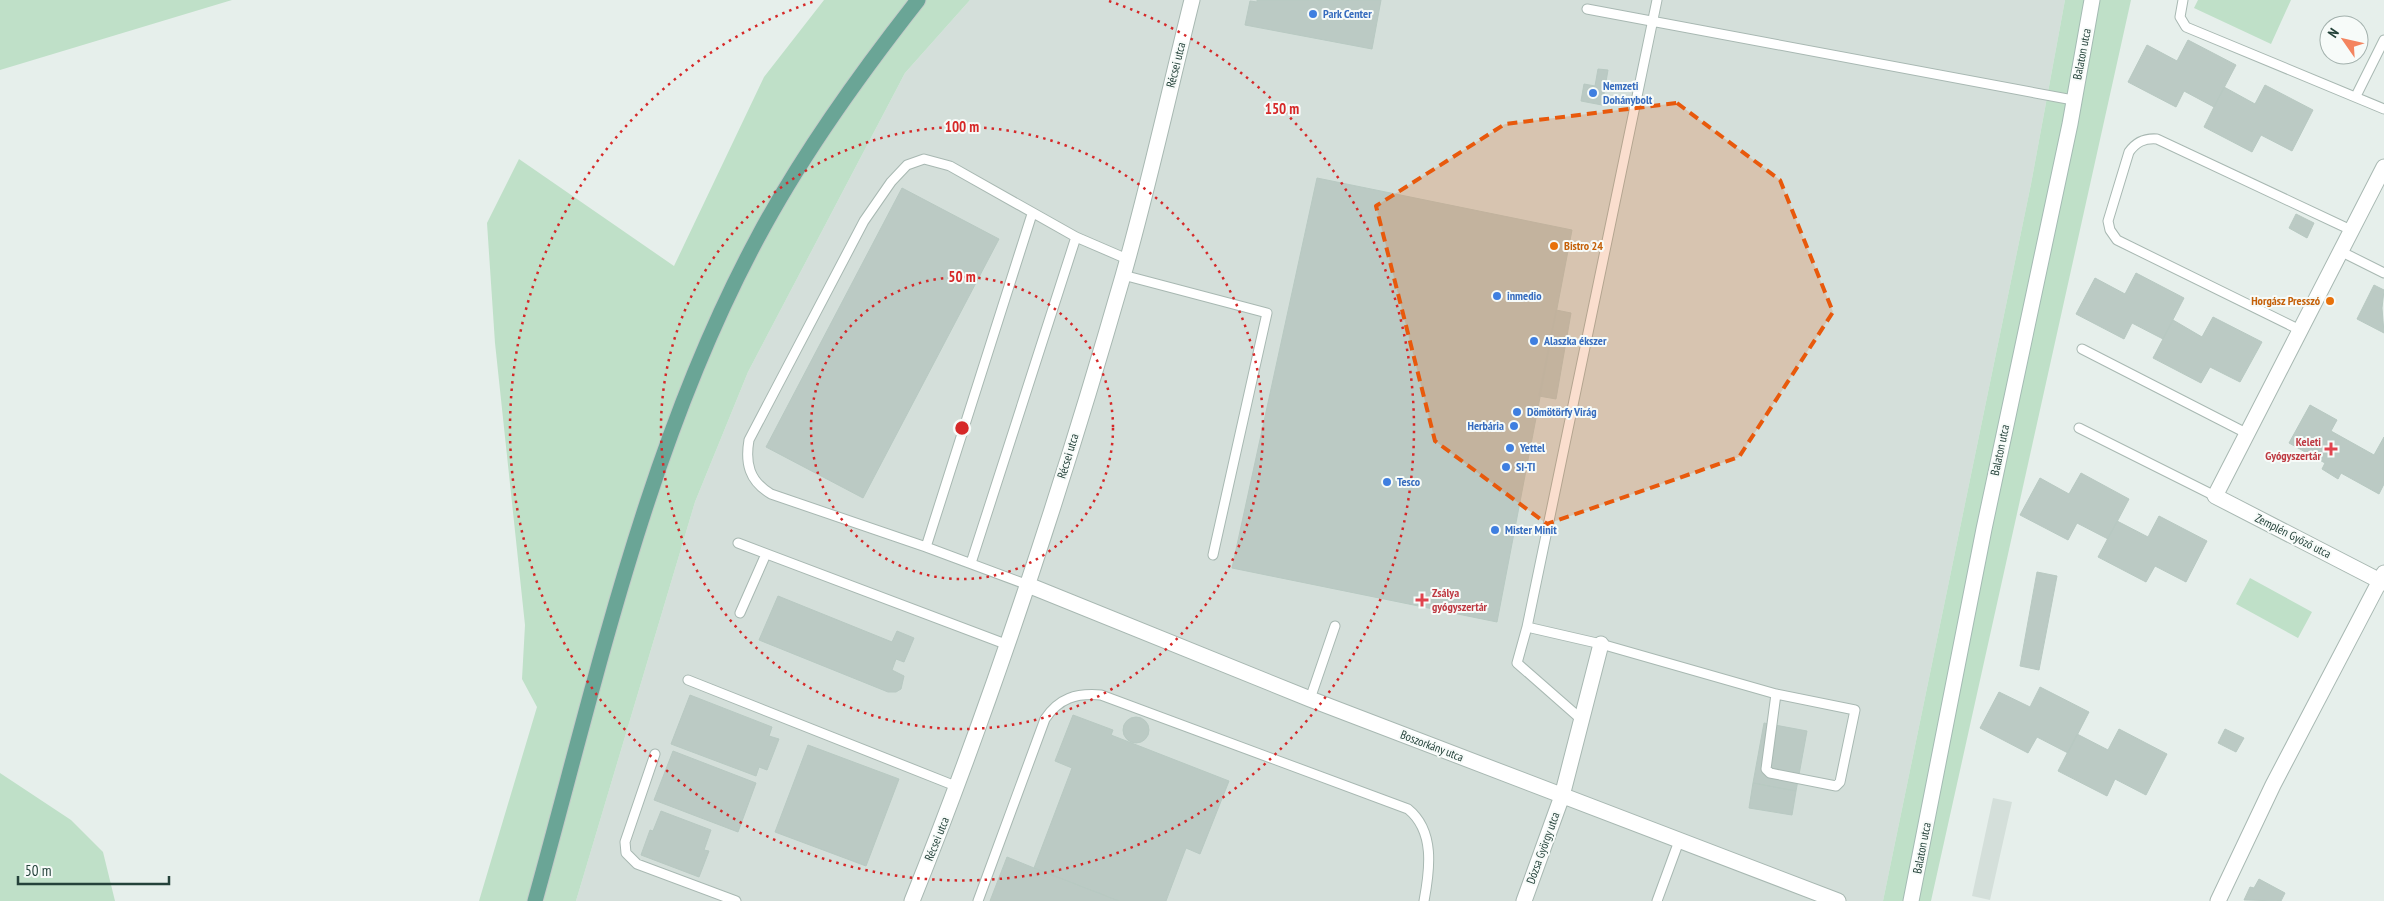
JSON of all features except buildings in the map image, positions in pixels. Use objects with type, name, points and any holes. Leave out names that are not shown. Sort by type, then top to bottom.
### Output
[{"type":"main road","points":[[535,901],[640,524],[700,359],[757,239],[788,183],[838,109],[918,0]]},
{"type":"street","name":"Récsei utca","points":[[912,901],[958,787],[1028,585],[1123,275],[1192,0]]},
{"type":"street","name":"Balaton utca","points":[[1911,901],[1984,529],[2092,0]]},
{"type":"street","points":[[2215,496],[2384,167]]},
{"type":"street","name":"Zemplén Győző utca","points":[[2215,496],[2383,579],[2270,792],[2218,901]]},
{"type":"street","name":"Boszorkány utca","points":[[1028,585],[1310,699],[1838,901]]},
{"type":"street","name":"Dózsa György utca","points":[[1524,901],[1562,796],[1600,644]]},
{"type":"lane","points":[[1582,720],[1518,663],[1657,0]]},
{"type":"lane","points":[[2183,0],[2180,17],[2186,27],[2384,109]]},
{"type":"lane","points":[[1586,10],[2073,100]]},
{"type":"lane","points":[[2356,96],[2384,40]]},
{"type":"lane","points":[[2300,330],[2117,240],[2110,230],[2108,221],[2129,152],[2136,144],[2143,140],[2157,139],[2350,230]]},
{"type":"lane","points":[[1028,585],[926,546],[764,490],[749,471],[746,462],[749,440],[864,222],[891,182],[907,165],[924,159],[950,166],[1032,214],[1076,237],[1127,259]]},
{"type":"lane","points":[[926,546],[1032,214]]},
{"type":"lane","points":[[971,563],[1076,237]]},
{"type":"lane","points":[[2340,251],[2384,273]]},
{"type":"lane","points":[[1123,275],[1267,313],[1212,555]]},
{"type":"lane","points":[[2082,349],[2248,434]]},
{"type":"lane","points":[[2079,428],[2215,496]]},
{"type":"lane","points":[[738,544],[1008,645]]},
{"type":"lane","points":[[740,613],[766,554]]},
{"type":"lane","points":[[1310,699],[1334,626]]},
{"type":"lane","points":[[1527,627],[1600,644],[1776,694],[1855,710],[1840,782],[1836,786],[1770,773],[1766,769],[1776,694]]},
{"type":"lane","points":[[688,680],[958,787]]},
{"type":"lane","points":[[978,901],[1045,719],[1052,710],[1067,698],[1088,694],[1101,696],[1408,809],[1421,822],[1428,842],[1430,853],[1428,900]]},
{"type":"lane","points":[[655,754],[625,842],[626,853],[637,864],[736,901]]},
{"type":"lane","points":[[1657,901],[1679,841]]},
{"type":"highlighted area","points":[[1677,103],[1780,180],[1833,312],[1739,457],[1547,524],[1435,441],[1376,206],[1505,124]]},
{"type":"shaded area","points":[[970,0],[2065,0],[2031,184],[1883,901],[576,901],[695,502],[748,372],[905,73]]},
{"type":"shaded area","points":[[1993,798],[2012,802],[1990,900],[1972,896]]},
{"type":"green space","points":[[0,0],[232,0],[0,70]]},
{"type":"green space","points":[[824,0],[970,0],[905,73],[748,372],[695,502],[576,901],[479,901],[537,707],[522,679],[525,625],[495,343],[487,223],[519,159],[674,266],[764,77]]},
{"type":"green space","points":[[2065,0],[2131,0],[1931,901],[1883,901],[2031,184]]},
{"type":"green space","points":[[2198,0],[2291,0],[2271,44],[2194,8]]},
{"type":"green space","points":[[2250,578],[2312,612],[2298,638],[2236,604]]},
{"type":"green space","points":[[0,773],[71,820],[103,852],[115,901],[0,901]]},
{"type":"place","name":"Park Center","points":[[1313,14]]},
{"type":"place","name":"Nemzeti Dohánybolt","points":[[1593,93]]},
{"type":"place","name":"Bistro 24","points":[[1554,246]]},
{"type":"place","name":"inmedio","points":[[1497,296]]},
{"type":"place","name":"Horgász Presszó","points":[[2330,301]]},
{"type":"place","name":"Alaszka ékszer","points":[[1534,341]]},
{"type":"place","name":"Dömötörfy Virág","points":[[1517,412]]},
{"type":"place","name":"Herbária","points":[[1514,426]]},
{"type":"place","name":"Yettel","points":[[1510,448]]},
{"type":"place","name":"Keleti Gyógyszertár","points":[[2331,449]]},
{"type":"place","name":"SI-TI","points":[[1506,467]]},
{"type":"place","name":"Tesco","points":[[1387,482]]},
{"type":"place","name":"Mister Minit","points":[[1495,530]]},
{"type":"place","name":"Zsálya gyógyszertár","points":[[1422,600]]}]
